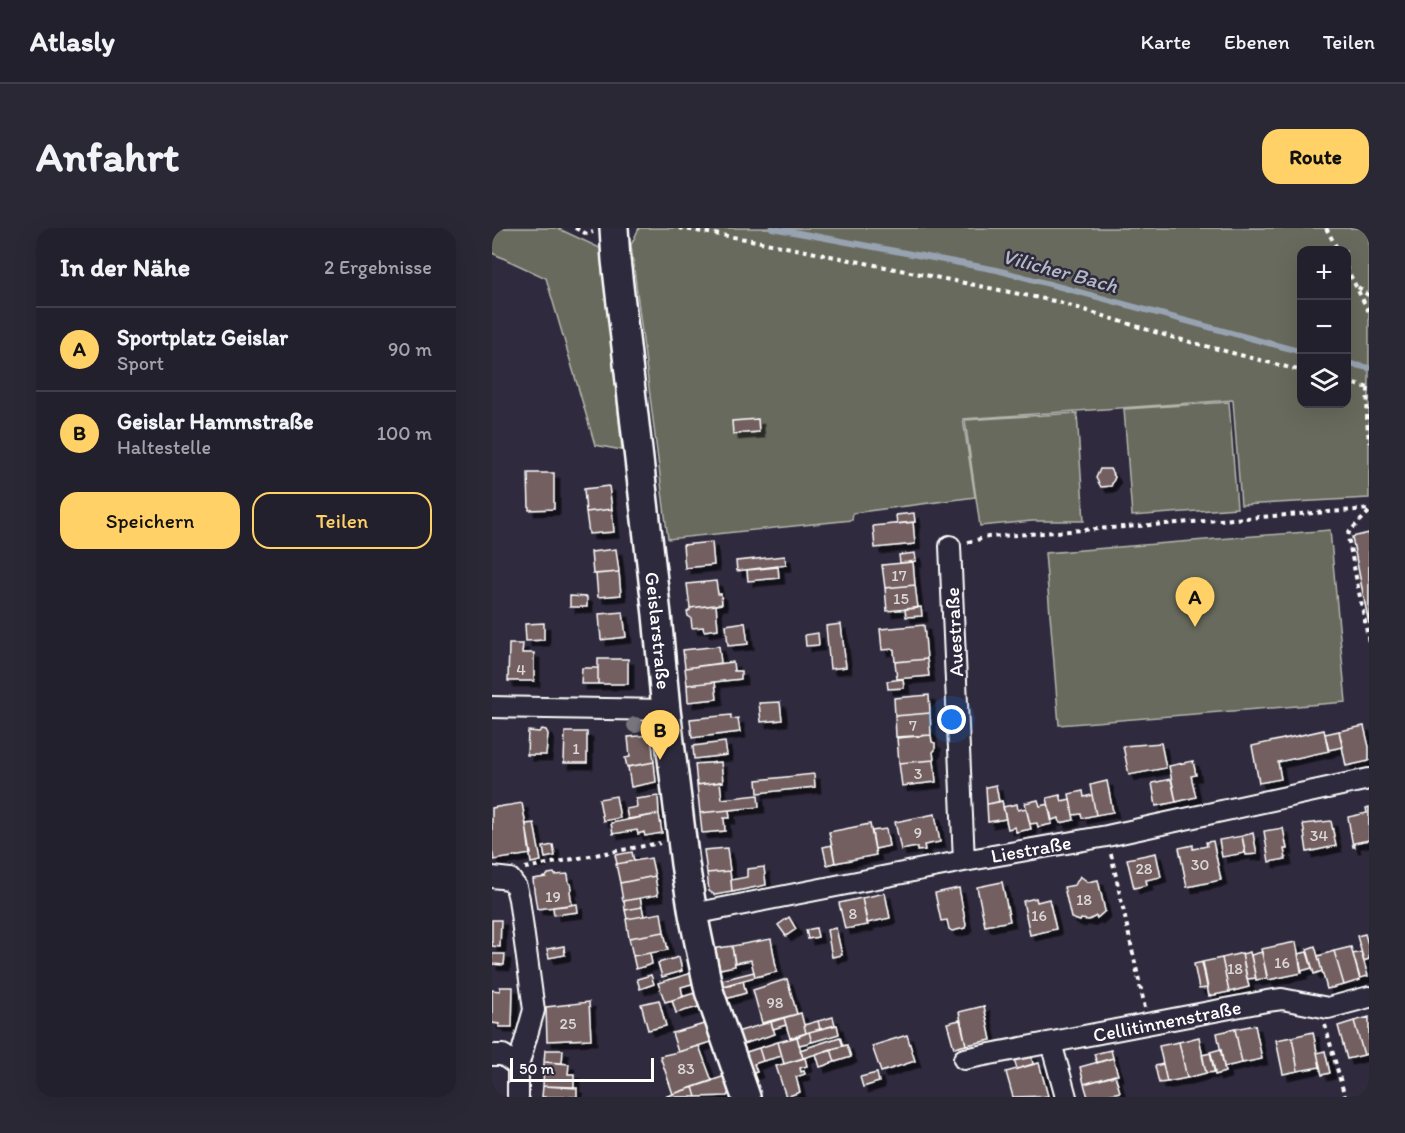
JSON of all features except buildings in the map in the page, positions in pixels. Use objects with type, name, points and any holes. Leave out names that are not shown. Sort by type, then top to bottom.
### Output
[{"type":"street","name":"Geislarstraße","points":[[605,229],[616,260],[681,839],[693,914],[709,991],[746,1097]]},
{"type":"street","name":"Auestraße","points":[[950,546],[964,861]]},
{"type":"street","points":[[492,707],[666,710]]},
{"type":"street","name":"Liestraße","points":[[693,914],[964,861],[1107,836],[1369,779]]},
{"type":"street","points":[[501,878],[516,886],[534,1010],[519,1066],[518,1097]]},
{"type":"street","name":"Cellitinnenstraße","points":[[964,1059],[1282,999],[1328,1008],[1369,997]]},
{"type":"street","points":[[1051,1043],[1066,1097]]},
{"type":"street","points":[[492,1055],[503,1055],[519,1066]]},
{"type":"path","points":[[575,228],[587,234],[605,229]]},
{"type":"path","points":[[679,228],[751,240],[1059,302],[1171,337],[1297,370]]},
{"type":"path","points":[[1326,228],[1336,246]]},
{"type":"path","points":[[1351,276],[1369,312]]},
{"type":"path","points":[[1355,285],[1369,296]]},
{"type":"path","points":[[1351,383],[1369,388],[1367,419],[1369,443]]},
{"type":"path","points":[[950,546],[988,537],[1369,510]]},
{"type":"path","points":[[1369,510],[1348,532],[1369,642]]},
{"type":"path","points":[[1107,836],[1149,1024]]},
{"type":"path","points":[[501,878],[524,868],[681,839]]},
{"type":"path","points":[[1320,1007],[1345,1097]]},
{"type":"green space","points":[[492,228],[557,228],[602,249],[622,450],[595,445],[546,278],[492,253]]},
{"type":"green space","points":[[639,228],[1369,228],[1369,498],[1241,505],[1233,400],[963,419],[975,497],[853,513],[852,520],[668,539],[631,245]]},
{"type":"green space","points":[[1229,402],[1237,508],[1132,516],[1124,409]]},
{"type":"green space","points":[[1077,413],[1084,521],[1032,521],[980,526],[965,420]]},
{"type":"green space","points":[[1330,530],[1346,702],[1059,725],[1045,553]]},
{"type":"waterway","name":"Vilicher Bach","points":[[772,228],[997,270],[1297,351]]},
{"type":"waterway","name":"Vilicher Bach","points":[[1351,364],[1369,368]]},
{"type":"place","name":"Sportplatz Geislar","points":[[1195,627]]},
{"type":"place","name":"Geislar Hammstraße","points":[[660,760]]}]
